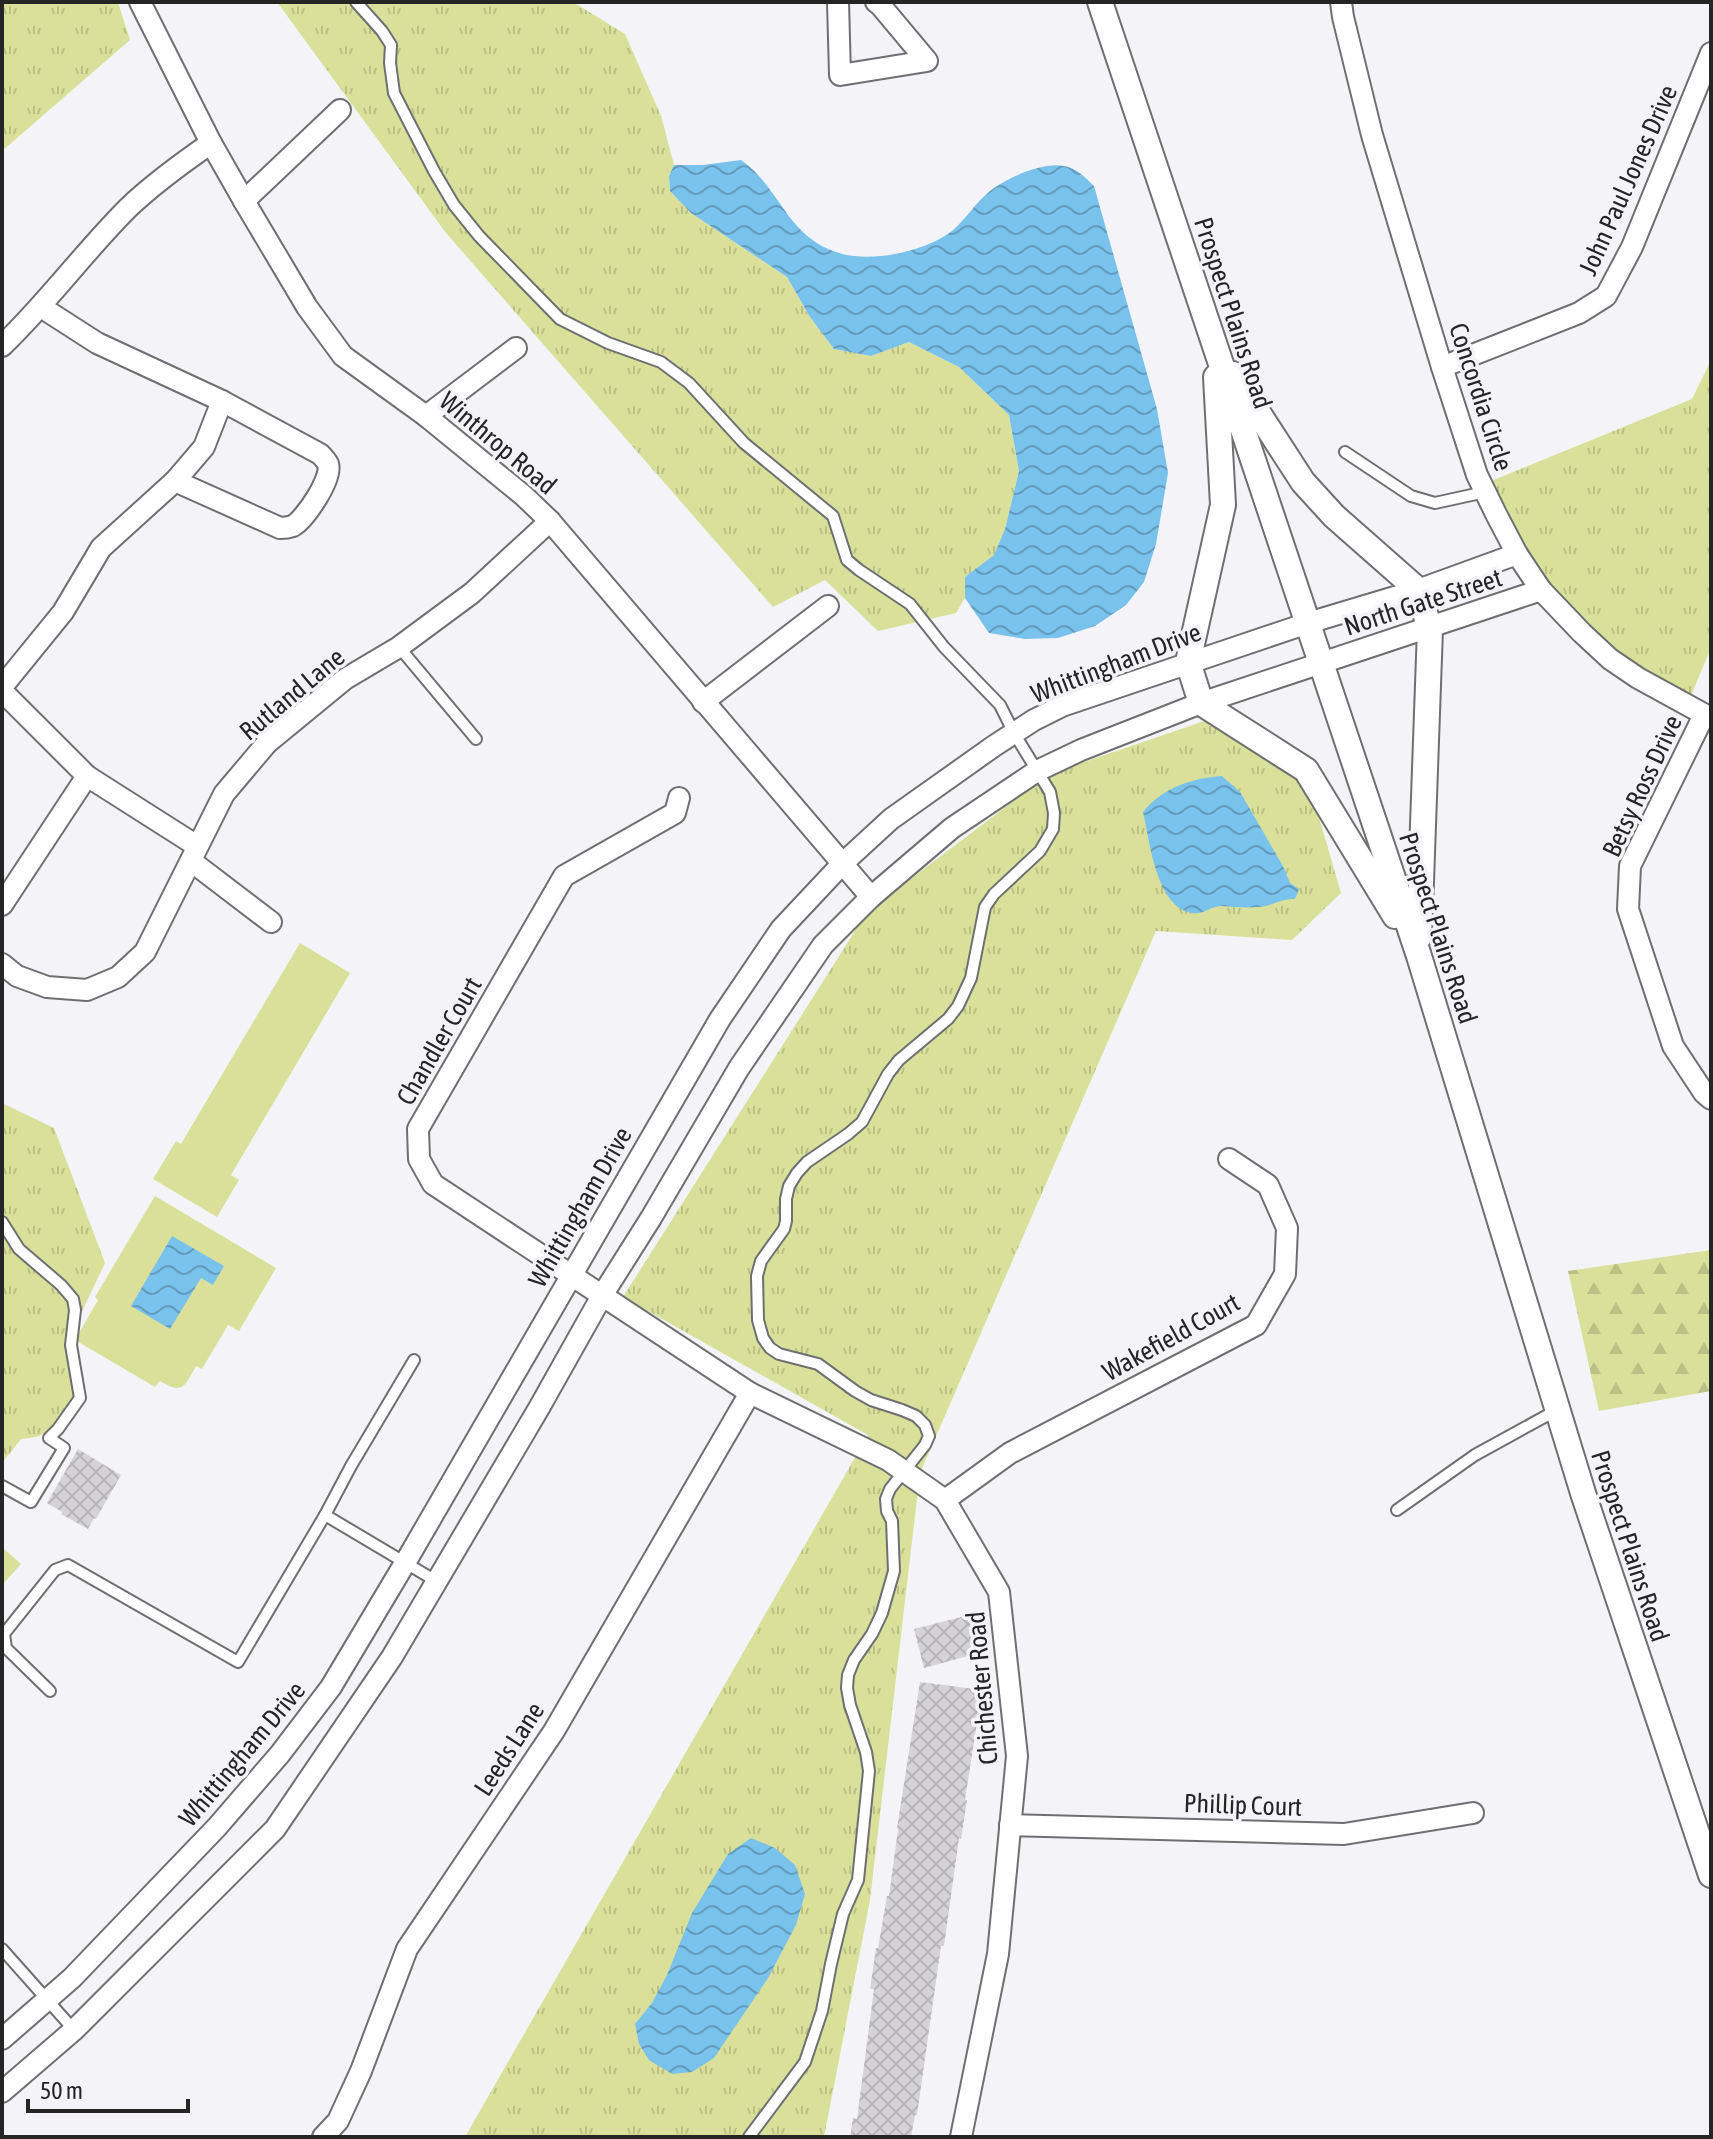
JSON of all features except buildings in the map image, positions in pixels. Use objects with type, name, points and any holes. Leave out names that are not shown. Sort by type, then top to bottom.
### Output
[{"type":"street","name":"Winthrop Road","points":[[140,2],[244,201],[307,307],[343,356],[426,416],[550,521],[871,897]]},
{"type":"street","points":[[838,2],[840,75],[927,61],[876,2]]},
{"type":"street","name":"Prospect Plains Road","points":[[1100,2],[1419,956],[1590,1515],[1711,1875]]},
{"type":"street","name":"Concordia Circle","points":[[1341,2],[1372,135],[1442,367],[1485,492],[1517,554],[1541,590],[1610,659],[1707,716]]},
{"type":"street","name":"John Paul Jones Drive","points":[[1442,367],[1579,313],[1606,296],[1632,247],[1711,53]]},
{"type":"street","points":[[244,201],[340,110]]},
{"type":"street","points":[[2,346],[41,307],[127,209],[158,180],[211,143]]},
{"type":"street","points":[[41,307],[97,343],[222,401],[320,454],[328,463],[329,474],[317,497],[291,527],[280,528],[175,481]]},
{"type":"street","points":[[1214,345],[1303,482],[1334,516],[1418,590],[1430,629],[1419,956]]},
{"type":"street","points":[[1214,345],[1223,505],[1188,662],[1201,703],[1306,770],[1419,956]]},
{"type":"street","points":[[426,416],[516,348]]},
{"type":"street","points":[[222,401],[204,447],[175,481],[101,548],[63,612],[2,689],[87,776],[194,853],[271,922]]},
{"type":"street","name":"Rutland Lane","points":[[2,964],[17,976],[47,987],[87,990],[118,977],[145,952],[224,794],[267,743],[345,679],[399,647],[472,593],[550,521]]},
{"type":"street","name":"North Gate Street","points":[[1308,623],[1418,590],[1517,554]]},
{"type":"street","name":"North Gate Street","points":[[1321,663],[1541,590]]},
{"type":"street","points":[[703,702],[828,606]]},
{"type":"street","name":"Whittingham Drive","points":[[2,2039],[72,1978],[207,1838],[280,1754],[331,1687],[720,1019],[781,929],[842,864],[891,819],[1014,733],[1062,706],[1308,623]]},
{"type":"street","points":[[2,2092],[74,2030],[275,1829],[392,1657],[603,1294],[739,1068],[823,945],[871,897],[952,828],[1037,771],[1081,750],[1201,703],[1321,663]]},
{"type":"street","name":"Betsy Ross Drive","points":[[1707,716],[1630,866],[1628,909],[1673,1046],[1711,1099]]},
{"type":"street","points":[[2,905],[87,776]]},
{"type":"street","name":"Chandler Court","points":[[603,1294],[433,1184],[419,1159],[418,1129],[564,876],[675,813],[679,798]]},
{"type":"street","name":"Wakefield Court","points":[[945,1500],[1010,1453],[1256,1325],[1285,1274],[1287,1228],[1268,1185],[1229,1159]]},
{"type":"street","name":"Chichester Road","points":[[603,1294],[750,1393],[888,1460],[945,1500],[999,1592],[1017,1756],[998,1954],[961,2137]]},
{"type":"street","name":"Leeds Lane","points":[[323,2137],[338,2121],[361,2071],[407,1949],[554,1731],[750,1393]]},
{"type":"street","name":"Phillip Court","points":[[1010,1825],[1344,1834],[1473,1813]]},
{"type":"lane","points":[[356,2],[391,45],[394,93],[454,205],[479,236],[560,319],[608,343],[661,362],[689,383],[744,443],[833,516],[847,560],[910,604],[944,647],[1000,705],[1050,792],[1054,813],[1053,829],[1040,851],[994,894],[985,907],[966,993],[948,1019],[899,1060],[862,1122],[807,1162],[797,1173],[789,1186],[784,1229],[761,1261],[757,1276],[758,1320],[763,1338],[770,1348],[779,1354],[818,1364],[863,1396],[916,1416],[925,1425],[929,1436],[886,1499],[894,1535],[894,1571],[890,1590],[877,1624],[848,1675],[850,1705],[869,1771],[858,1880],[843,1914],[822,2011],[805,2062],[749,2137]]},
{"type":"lane","points":[[1345,452],[1411,496],[1435,503],[1485,492]]},
{"type":"lane","points":[[399,647],[476,739]]},
{"type":"lane","points":[[2,1222],[19,1249],[73,1299],[75,1310],[71,1345],[80,1398],[49,1438],[64,1448],[31,1502],[2,1486]]},
{"type":"lane","points":[[50,1691],[6,1648],[4,1634],[55,1570],[68,1565],[238,1662],[414,1360]]},
{"type":"lane","points":[[1397,1510],[1475,1455],[1557,1410]]},
{"type":"lane","points":[[325,1515],[436,1581]]},
{"type":"lane","points":[[2,1949],[74,2030]]},
{"type":"green space","points":[[2,2],[118,2],[130,40],[2,151]]},
{"type":"green space","points":[[277,2],[573,2],[625,34],[661,116],[674,165],[669,176],[670,191],[691,213],[787,277],[810,317],[834,349],[871,356],[909,342],[959,367],[1009,415],[1019,471],[1005,529],[994,555],[965,577],[965,598],[956,613],[878,631],[825,580],[773,607],[446,233]]},
{"type":"green space","points":[[1711,360],[1711,648],[1687,705],[1570,618],[1517,554],[1486,483],[1692,399]]},
{"type":"green space","points":[[1222,715],[1306,772],[1341,893],[1292,940],[1156,931],[920,1473],[870,1900],[824,2137],[465,2137],[868,1435],[623,1297],[867,912],[1049,774]]},
{"type":"green space","points":[[300,943],[350,973],[231,1175],[239,1180],[217,1217],[153,1179],[176,1141],[181,1144]]},
{"type":"green space","points":[[2,1103],[54,1128],[105,1263],[67,1343],[74,1398],[51,1428],[39,1436],[21,1439],[2,1463]]},
{"type":"green space","points":[[155,1196],[276,1268],[239,1331],[228,1325],[202,1369],[196,1366],[185,1384],[178,1388],[160,1381],[155,1387],[75,1340],[98,1300],[95,1297]]},
{"type":"green space","points":[[1711,1250],[1711,1391],[1599,1411],[1568,1271]]},
{"type":"green space","points":[[2,1547],[21,1564],[2,1585]]},
{"type":"water","points":[[741,160],[765,183],[794,223],[806,234],[836,252],[864,257],[896,254],[941,238],[952,231],[990,191],[1015,176],[1035,169],[1055,165],[1068,167],[1094,186],[1157,409],[1168,473],[1156,544],[1144,582],[1126,605],[1095,626],[1058,638],[1025,639],[989,633],[965,598],[965,577],[994,555],[1005,529],[1019,471],[1009,415],[959,367],[909,342],[871,356],[834,349],[810,317],[787,277],[691,213],[670,191],[669,176],[674,165]]},
{"type":"water","points":[[1222,776],[1240,792],[1290,883],[1299,889],[1295,899],[1259,907],[1218,906],[1192,913],[1170,899],[1152,856],[1143,812],[1159,797],[1178,786]]},
{"type":"water","points":[[172,1236],[224,1266],[213,1285],[201,1278],[170,1329],[131,1306]]},
{"type":"water","points":[[751,1838],[775,1848],[795,1865],[805,1894],[796,1925],[768,1978],[714,2058],[692,2072],[672,2074],[649,2060],[639,2044],[635,2024],[652,2003],[692,1913],[728,1854]]}]
